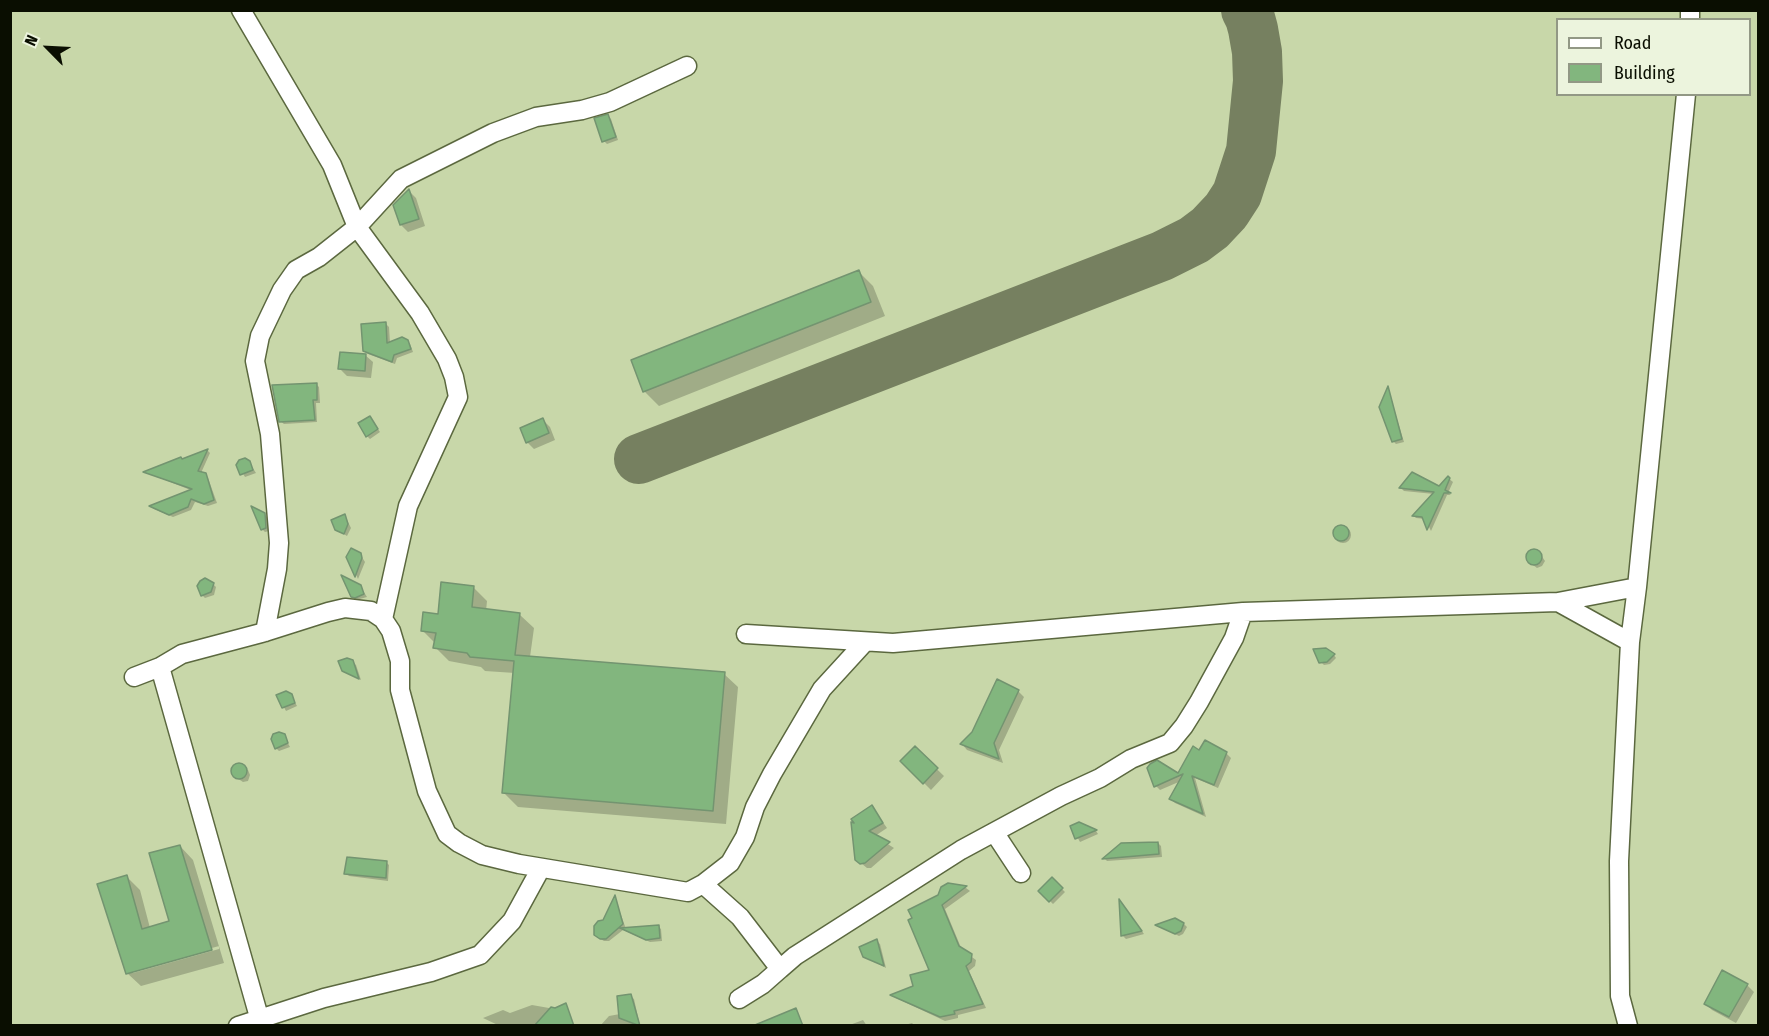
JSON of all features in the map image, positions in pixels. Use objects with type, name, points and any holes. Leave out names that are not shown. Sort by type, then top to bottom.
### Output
[{"type":"street","points":[[241,10],[332,165],[357,227],[420,313],[454,377],[458,397],[408,506],[383,619]]},
{"type":"street","points":[[265,632],[277,568],[279,543],[270,434],[255,361],[260,336],[282,290],[296,270],[319,257],[357,227],[401,179],[493,133],[536,117],[582,110],[610,102],[687,66]]},
{"type":"street","points":[[1628,1026],[1620,996],[1619,861],[1629,642],[1637,587],[1686,96]]},
{"type":"street","points":[[746,634],[892,643],[1243,612],[1558,602],[1637,587]]},
{"type":"street","points":[[1558,602],[1629,642]]},
{"type":"street","points":[[134,677],[160,667],[182,654],[345,608],[371,611],[383,619],[391,631],[400,661],[400,690],[427,790],[447,834],[482,855],[541,868],[688,892],[730,864],[745,837],[755,807],[772,774],[822,689],[865,642]]},
{"type":"street","points":[[739,999],[763,984],[795,956],[961,850],[1100,778],[1131,759],[1170,743],[1199,702],[1234,638],[1243,612]]},
{"type":"street","points":[[160,667],[260,1017]]},
{"type":"street","points":[[994,832],[1021,873]]},
{"type":"street","points":[[238,1026],[324,998],[431,972],[480,955],[512,921],[541,868]]},
{"type":"street","points":[[703,884],[740,917],[780,969]]},
{"type":"building","points":[[608,114],[616,137],[602,142],[594,118]]},
{"type":"building","points":[[409,189],[419,219],[400,225],[393,205]]},
{"type":"building","points":[[859,270],[871,302],[643,392],[631,360]]},
{"type":"building","points":[[386,322],[387,343],[402,337],[408,340],[411,349],[394,355],[392,362],[363,351],[361,324]]},
{"type":"building","points":[[340,352],[366,354],[365,371],[338,369]]},
{"type":"building","points":[[317,383],[317,400],[313,400],[315,420],[279,422],[272,385]]},
{"type":"building","points":[[1388,386],[1402,439],[1392,442],[1379,407]]},
{"type":"building","points":[[370,416],[378,429],[366,437],[358,423]]},
{"type":"building","points":[[543,418],[549,433],[526,443],[520,428]]},
{"type":"building","points":[[208,449],[198,471],[206,473],[214,500],[204,504],[191,499],[188,507],[169,515],[149,506],[192,489],[143,472]]},
{"type":"building","points":[[245,458],[250,461],[253,470],[240,475],[236,465],[239,460]]},
{"type":"building","points":[[1412,472],[1439,486],[1448,476],[1450,478],[1445,490],[1451,493],[1444,493],[1427,530],[1422,517],[1412,516],[1434,492],[1399,488]]},
{"type":"building","points":[[251,506],[265,513],[266,528],[261,530]]},
{"type":"building","points":[[345,514],[348,524],[344,534],[335,530],[331,520]]},
{"type":"building","points":[[1338,525],[1344,525],[1349,533],[1347,539],[1338,541],[1333,536],[1333,530]]},
{"type":"building","points":[[351,548],[361,553],[362,558],[355,577],[346,557]]},
{"type":"building","points":[[1531,549],[1537,549],[1542,557],[1540,563],[1531,565],[1526,560],[1526,554]]},
{"type":"building","points":[[341,575],[361,585],[364,594],[355,598],[351,597]]},
{"type":"building","points":[[205,578],[214,583],[211,592],[201,596],[197,586]]},
{"type":"building","points":[[441,582],[474,586],[472,607],[520,613],[515,655],[725,672],[713,811],[502,793],[514,661],[470,657],[467,653],[433,648],[436,633],[421,631],[423,612],[438,614]]},
{"type":"building","points":[[1326,648],[1335,654],[1327,662],[1319,663],[1313,649]]},
{"type":"building","points":[[347,658],[353,660],[359,679],[342,671],[338,661]]},
{"type":"building","points":[[997,679],[1019,690],[994,743],[999,759],[960,744],[972,732]]},
{"type":"building","points":[[286,691],[292,694],[295,703],[282,708],[276,695]]},
{"type":"building","points":[[279,732],[285,734],[288,743],[275,749],[271,739],[273,734]]},
{"type":"building","points":[[1205,740],[1227,752],[1214,785],[1192,776],[1203,814],[1169,799],[1183,774],[1154,787],[1147,768],[1157,760],[1178,773],[1193,746],[1199,750]]},
{"type":"building","points":[[915,746],[938,768],[923,784],[900,761]]},
{"type":"building","points":[[236,763],[242,763],[247,771],[245,777],[236,779],[231,774],[231,768]]},
{"type":"building","points":[[872,805],[883,823],[869,831],[890,842],[865,863],[860,864],[855,860],[851,822],[854,823],[851,819]]},
{"type":"building","points":[[1079,822],[1097,830],[1075,839],[1070,826]]},
{"type":"building","points":[[1158,842],[1159,854],[1102,859],[1121,843]]},
{"type":"building","points":[[180,845],[212,950],[126,974],[97,884],[127,875],[142,929],[169,921],[149,853]]},
{"type":"building","points":[[347,857],[387,861],[386,878],[344,874]]},
{"type":"building","points":[[1052,877],[1063,888],[1049,902],[1038,891]]},
{"type":"building","points":[[948,883],[967,886],[942,905],[959,946],[972,954],[971,962],[966,966],[983,1004],[940,1017],[890,995],[913,986],[910,975],[929,970],[908,920],[912,918],[908,910],[938,895],[941,887]]},
{"type":"building","points":[[615,895],[623,924],[606,939],[600,939],[594,935],[594,926],[598,921],[603,920]]},
{"type":"building","points":[[1119,899],[1142,931],[1121,936]]},
{"type":"building","points":[[1175,918],[1184,923],[1181,931],[1175,934],[1155,925]]},
{"type":"building","points":[[659,925],[660,938],[646,940],[620,928]]},
{"type":"building","points":[[877,939],[884,966],[863,957],[859,947]]},
{"type":"building","points":[[1722,970],[1748,984],[1729,1017],[1704,1004]]},
{"type":"building","points":[[631,994],[640,1026],[619,1018],[617,996]]},
{"type":"building","points":[[566,1003],[574,1026],[534,1026],[551,1007],[555,1008]]},
{"type":"building","points":[[796,1008],[803,1026],[755,1026],[755,1025]]},
{"type":"taxiway","points":[[639,459],[1162,256],[1194,240],[1210,228],[1226,211],[1237,194],[1251,151],[1258,81],[1257,52],[1253,29],[1246,10]]}]
